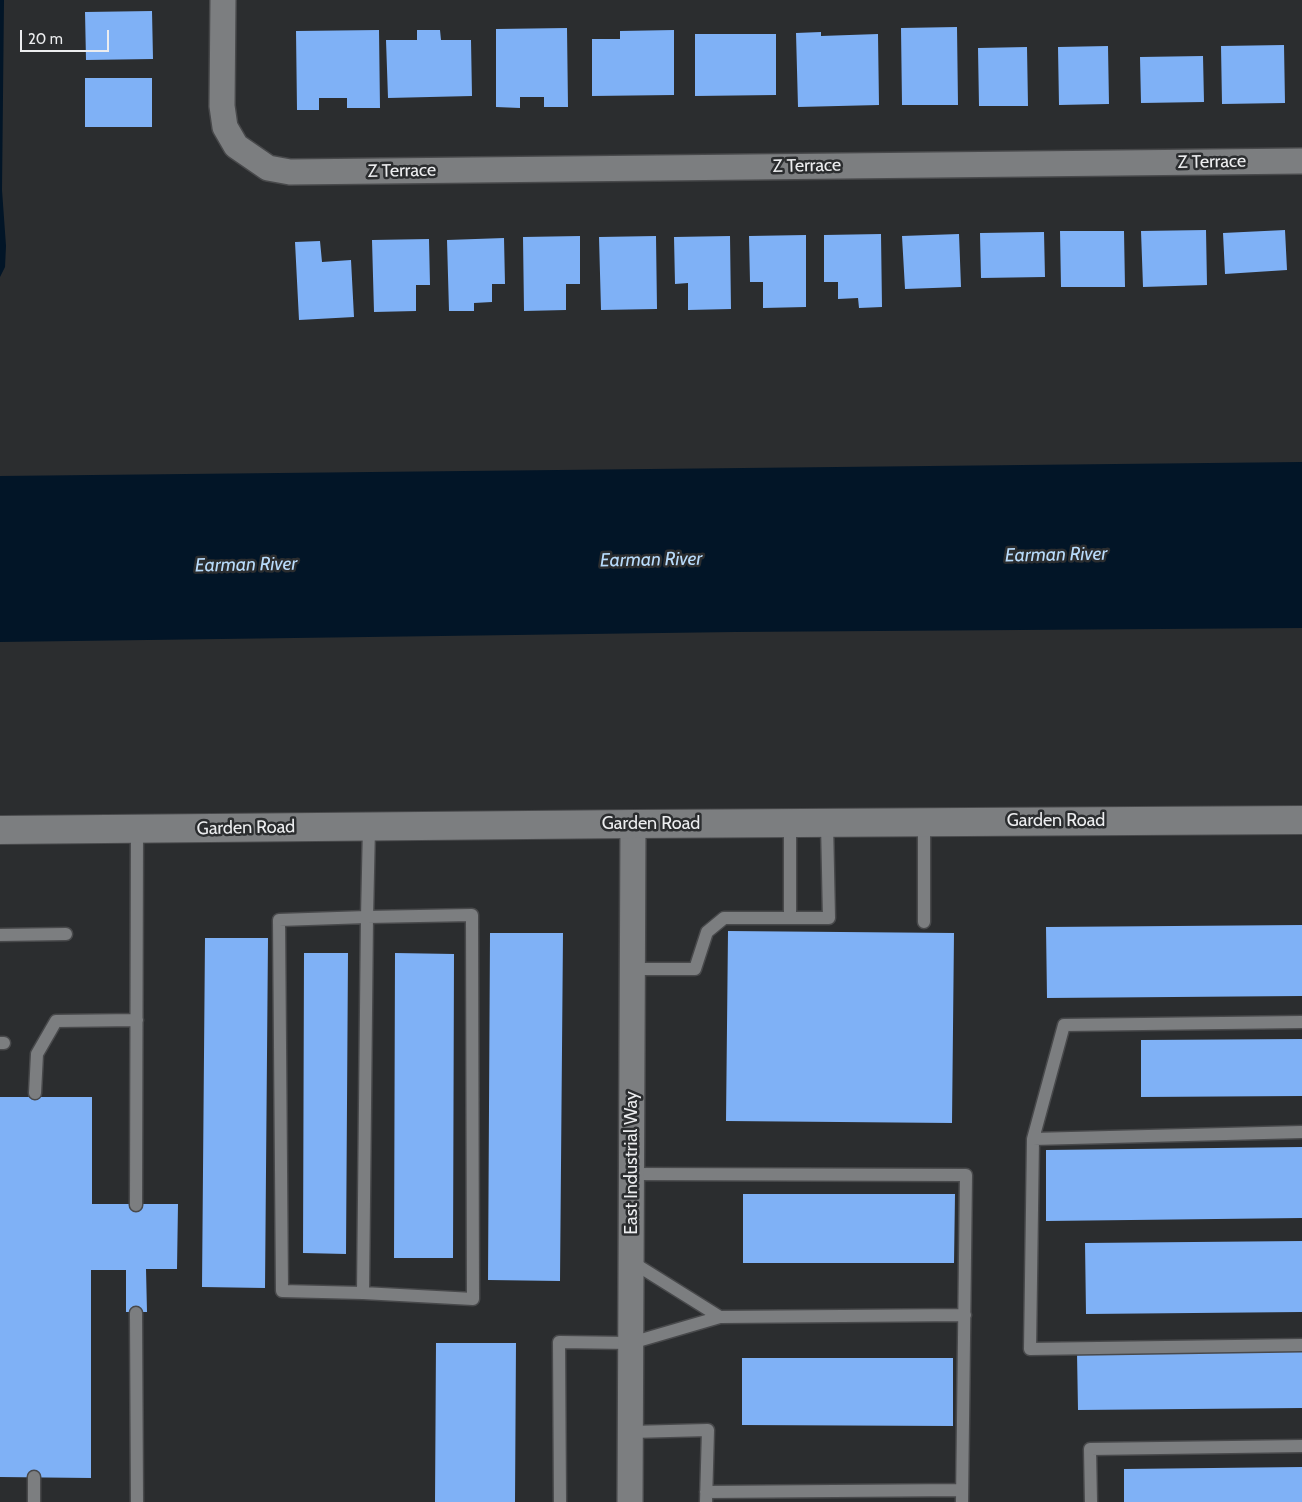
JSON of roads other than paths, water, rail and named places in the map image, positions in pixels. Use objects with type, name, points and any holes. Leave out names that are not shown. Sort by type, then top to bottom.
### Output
[{"type":"street","name":"Z Terrace","points":[[223,0],[222,106],[226,127],[236,146],[268,168],[290,172],[1302,161]]},
{"type":"street","name":"Garden Road","points":[[0,830],[1302,820]]},
{"type":"street","name":"East Industrial Way","points":[[630,1502],[633,824]]},
{"type":"lane","points":[[924,822],[924,922]]},
{"type":"lane","points":[[790,823],[790,918]]},
{"type":"lane","points":[[633,969],[696,968],[707,932],[724,918],[829,918],[827,823]]},
{"type":"lane","points":[[364,1293],[369,826]]},
{"type":"lane","points":[[136,829],[136,1204]]},
{"type":"lane","points":[[472,915],[473,1299],[282,1291],[279,920],[368,916],[472,915]]},
{"type":"lane","points":[[0,935],[66,934]]},
{"type":"lane","points":[[35,1093],[37,1054],[56,1021],[137,1020]]},
{"type":"lane","points":[[1302,1022],[1064,1025],[1033,1139],[1030,1349],[1302,1345]]},
{"type":"lane","points":[[1033,1139],[1302,1132]]},
{"type":"lane","points":[[631,1432],[708,1430],[706,1497],[962,1496],[966,1175],[632,1174]]},
{"type":"lane","points":[[632,1262],[720,1317]]},
{"type":"lane","points":[[136,1313],[137,1502]]},
{"type":"lane","points":[[560,1502],[559,1342],[631,1343],[720,1317],[965,1315]]},
{"type":"lane","points":[[1091,1502],[1090,1448],[1302,1446]]},
{"type":"lane","points":[[34,1478],[34,1502]]},
{"type":"water","points":[[0,0],[4,0],[2,190],[6,246],[5,267],[0,277]]},
{"type":"water","name":"Earman River","points":[[1302,462],[1302,628],[735,632],[0,642],[0,476]]}]
